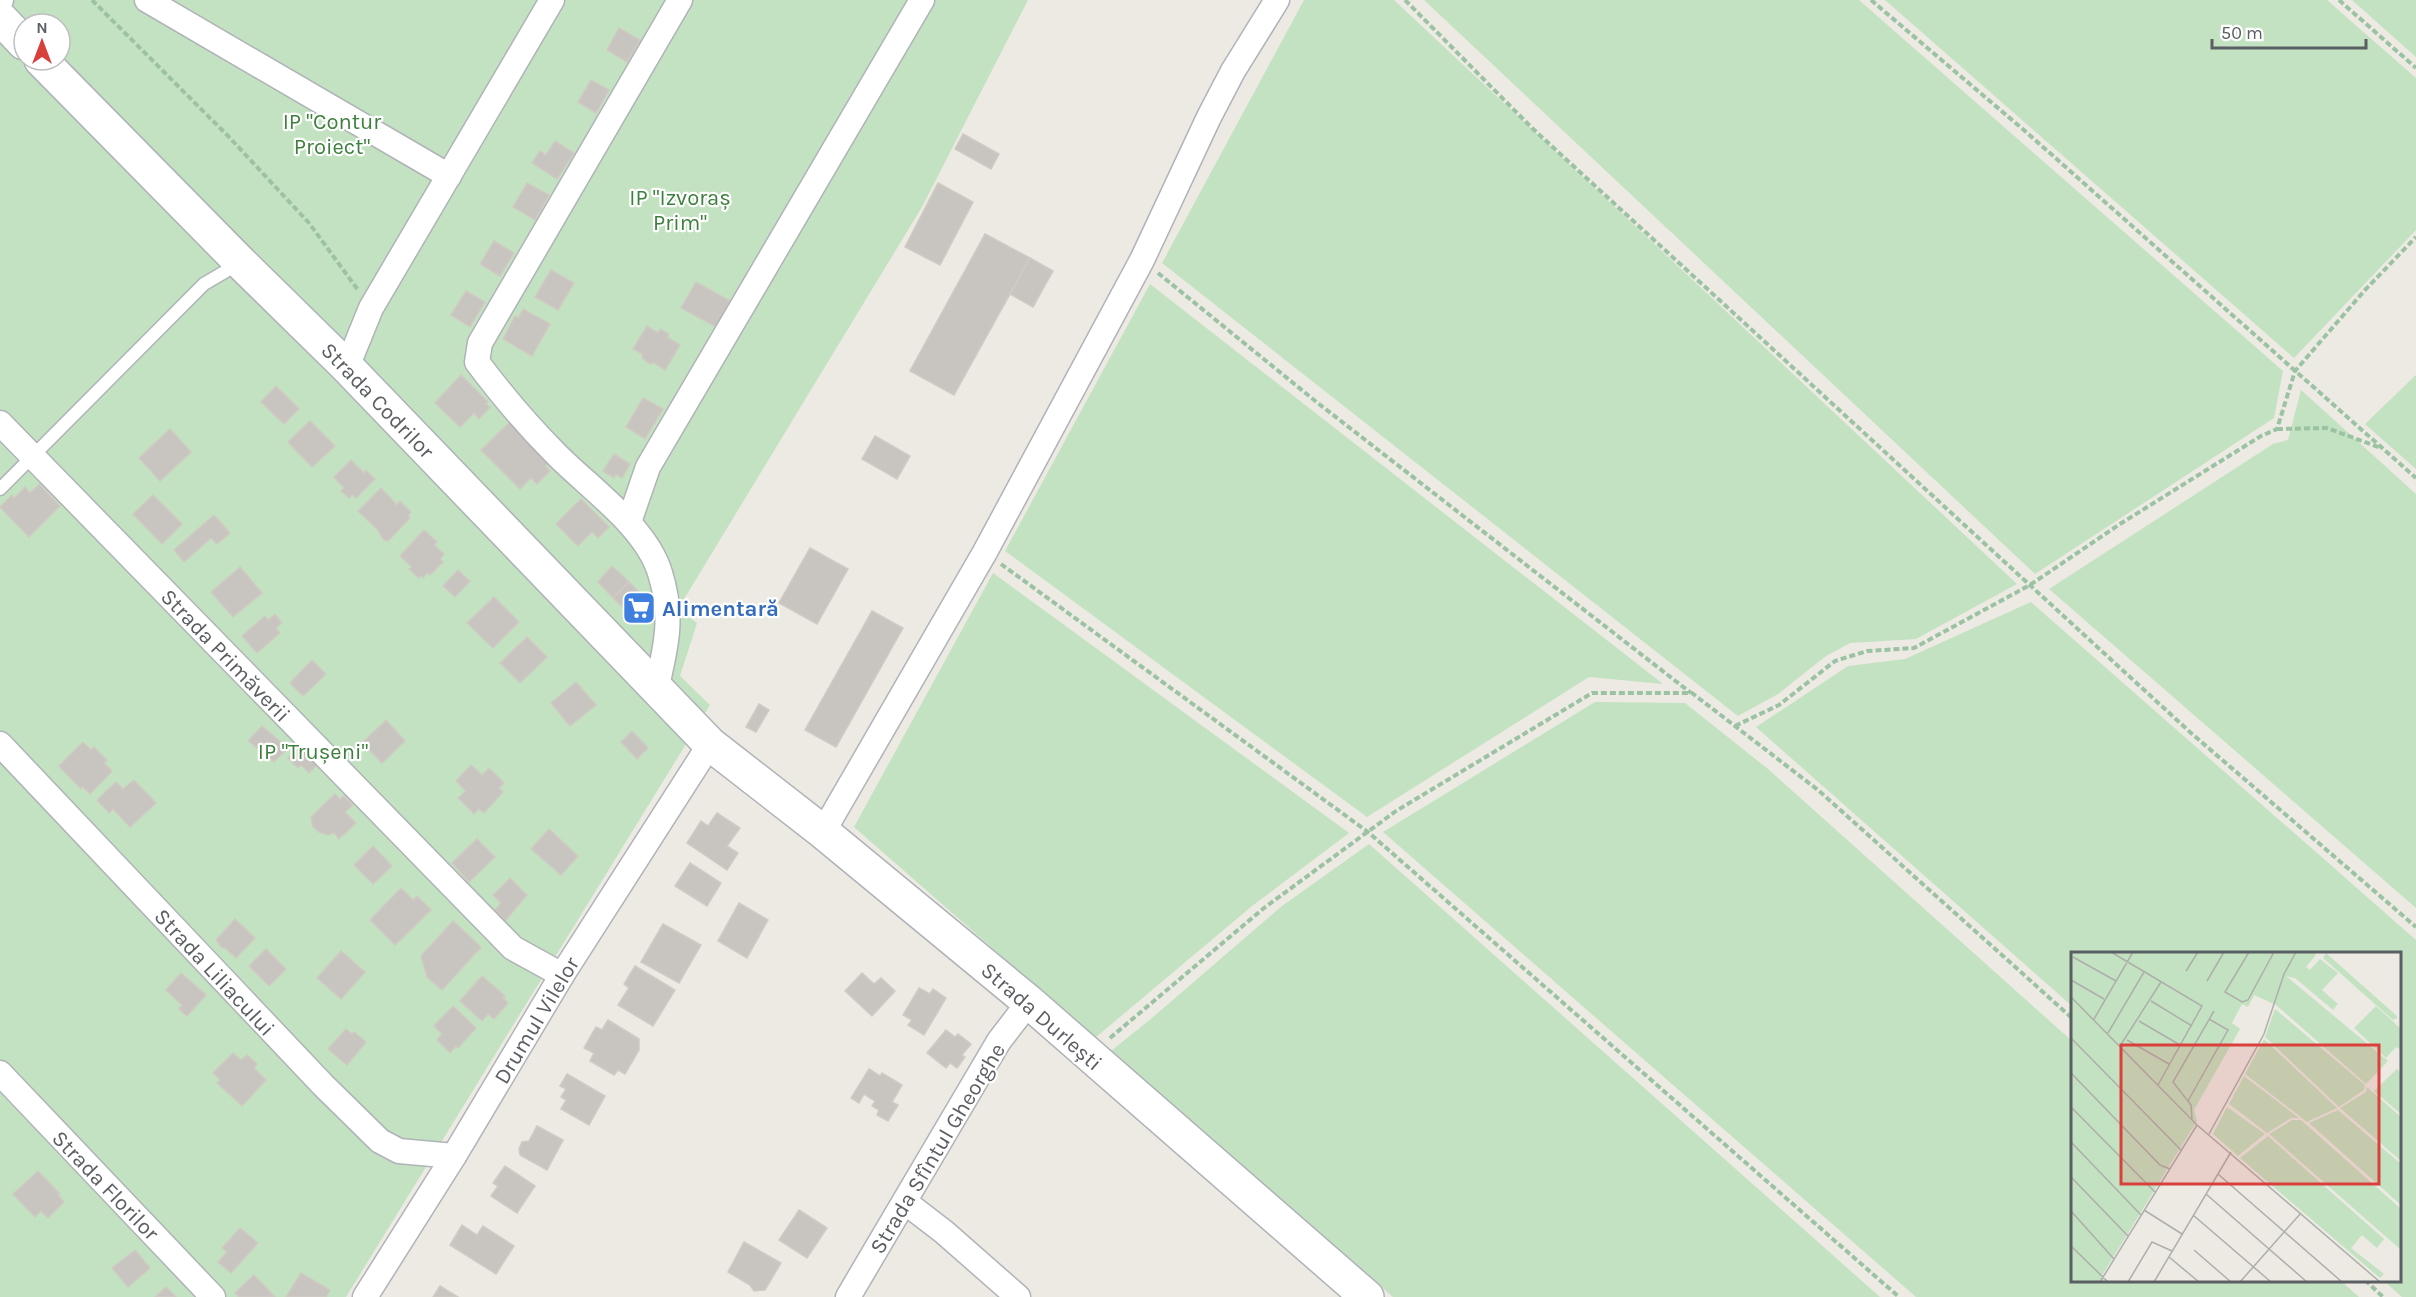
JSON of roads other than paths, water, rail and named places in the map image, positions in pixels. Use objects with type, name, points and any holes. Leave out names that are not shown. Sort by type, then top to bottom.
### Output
[{"type":"street","points":[[147,0],[449,176]]},
{"type":"street","points":[[347,367],[371,308],[552,0]]},
{"type":"street","points":[[656,690],[668,637],[667,603],[656,562],[628,522],[555,453],[477,362],[480,343],[681,0]]},
{"type":"street","points":[[628,522],[648,467],[921,0]]},
{"type":"street","points":[[823,832],[985,552],[1142,260],[1233,71],[1278,0]]},
{"type":"street","points":[[0,18],[12,30]]},
{"type":"street","name":"Strada Codrilor","points":[[53,72],[347,367],[710,744]]},
{"type":"street","name":"Strada Primăverii","points":[[0,423],[513,948],[562,975]]},
{"type":"street","name":"Strada Liliacului","points":[[0,744],[323,1085],[380,1141],[399,1151],[454,1156]]},
{"type":"street","name":"Drumul Vilelor","points":[[365,1297],[454,1156],[562,975],[710,744]]},
{"type":"street","name":"Strada Durlești","points":[[710,744],[823,832],[1029,1002],[1088,1056],[1367,1297]]},
{"type":"street","name":"Strada Sfîntul Gheorghe","points":[[848,1297],[999,1041],[1029,1002]]},
{"type":"street","name":"Strada Florilor","points":[[0,1073],[213,1297]]},
{"type":"street","points":[[905,1203],[944,1232],[1018,1297]]},
{"type":"lane","points":[[0,489],[204,284],[240,262]]},
{"type":"place","name":"Alimentară","points":[[639,608]]},
{"type":"park label","name":"IP \"Contur Proiect\"","points":[[332,134]]},
{"type":"park label","name":"IP \"Izvoraș Prim\"","points":[[680,210]]},
{"type":"park label","name":"IP \"Trușeni\"","points":[[313,751]]}]
